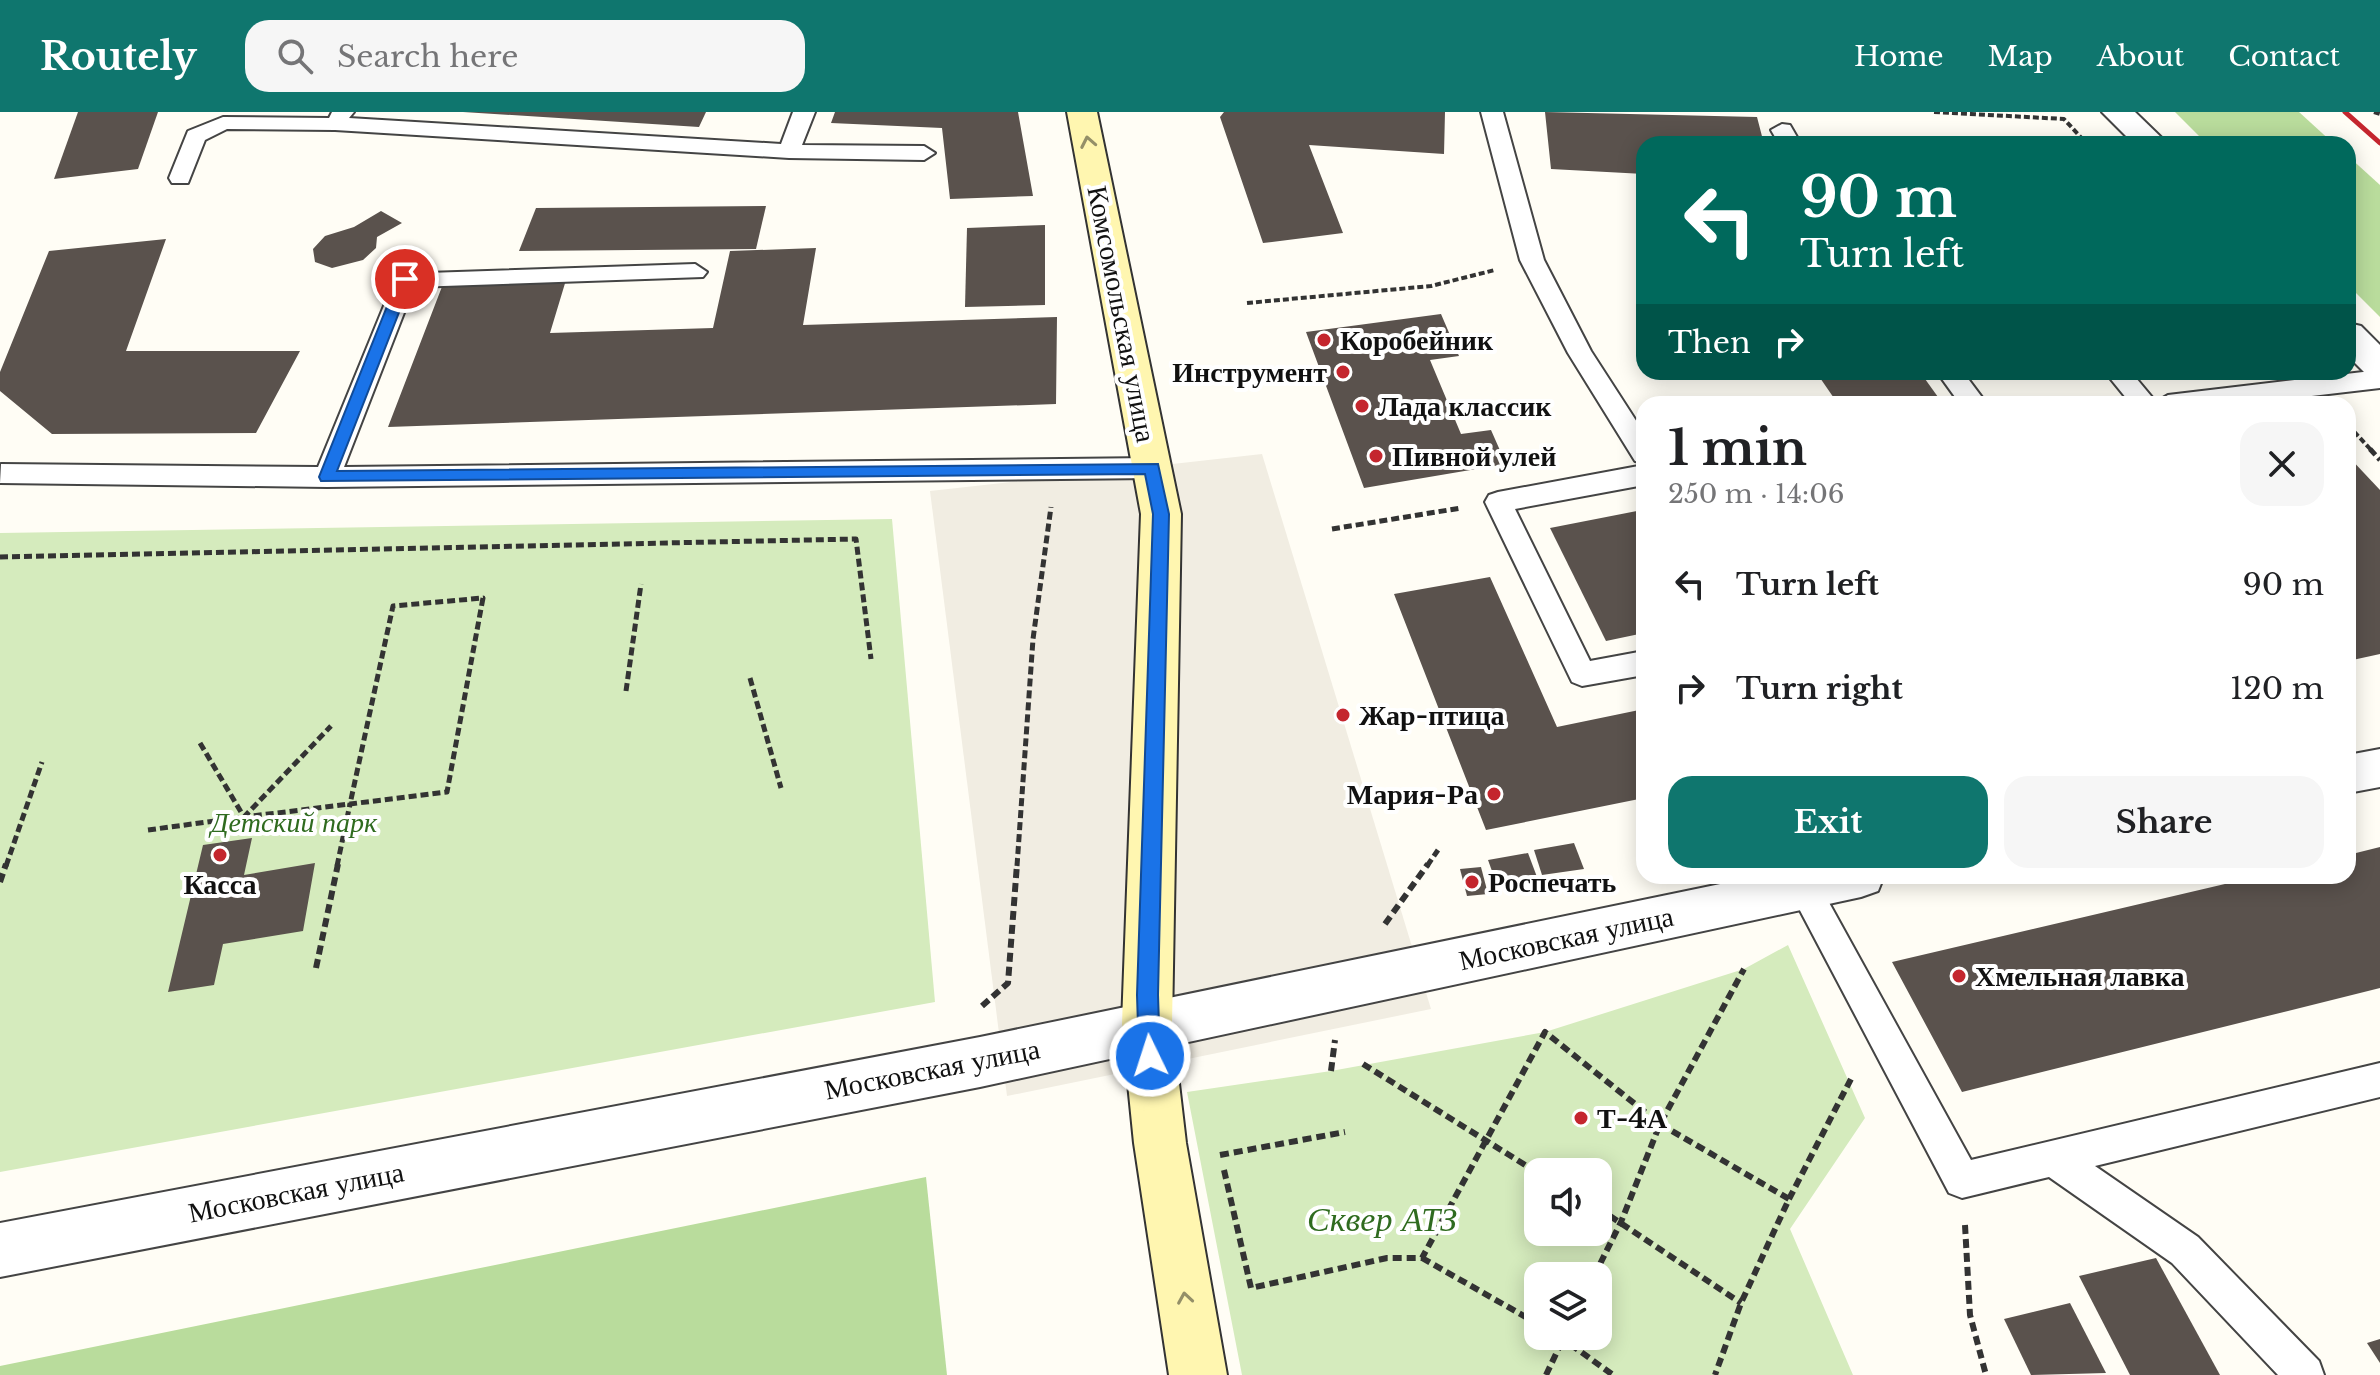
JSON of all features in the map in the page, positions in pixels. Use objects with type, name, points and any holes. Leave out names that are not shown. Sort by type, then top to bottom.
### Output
[{"type":"main road","name":"Комсомольская улица","points":[[1082,112],[1161,514],[1147,1024],[1160,1143],[1198,1375]]},
{"type":"street","points":[[2117,112],[2143,136]]},
{"type":"street","points":[[2356,343],[2380,366]]},
{"type":"street","points":[[2356,772],[2380,768]]},
{"type":"street","name":"Московская улица","points":[[0,1250],[980,1062],[1147,1024],[1827,884]]},
{"type":"lane","points":[[789,151],[804,112]]},
{"type":"lane","points":[[1492,112],[1532,260],[1580,353],[1636,441]]},
{"type":"lane","points":[[180,178],[196,136],[223,123],[339,118],[789,151],[924,153]]},
{"type":"lane","points":[[327,477],[405,279],[695,272]]},
{"type":"lane","points":[[2236,396],[2380,379]]},
{"type":"lane","points":[[1955,380],[1968,396]]},
{"type":"lane","points":[[2124,380],[2138,396]]},
{"type":"lane","points":[[1,474],[327,477],[1152,468]]},
{"type":"lane","points":[[1636,476],[1498,502],[1582,674],[1636,664]]},
{"type":"lane","points":[[1805,889],[1962,1180],[2380,1080]]},
{"type":"lane","points":[[2053,1158],[2185,1250],[2305,1375]]},
{"type":"path","points":[[1934,112],[2064,119],[2080,136]]},
{"type":"path","points":[[2374,112],[2380,114]]},
{"type":"path","points":[[1247,303],[1431,286],[1532,260]]},
{"type":"path","points":[[2356,434],[2380,460]]},
{"type":"path","points":[[975,1012],[1008,983],[1033,639],[1049,508],[1087,469]]},
{"type":"path","points":[[1332,529],[1498,502]]},
{"type":"path","points":[[0,557],[856,539],[871,659]]},
{"type":"path","points":[[626,691],[641,584]]},
{"type":"path","points":[[148,830],[349,807],[447,792],[483,598],[393,606],[349,807],[316,968]]},
{"type":"path","points":[[750,678],[781,788]]},
{"type":"path","points":[[244,817],[331,726]]},
{"type":"path","points":[[200,743],[244,817]]},
{"type":"path","points":[[0,882],[42,762]]},
{"type":"path","points":[[1601,1262],[1621,1222],[1660,1124],[1744,969]]},
{"type":"path","points":[[1715,1375],[1741,1303],[1789,1199],[1878,1028]]},
{"type":"path","points":[[1422,1258],[1545,1032],[1660,1124],[1789,1199]]},
{"type":"path","points":[[1363,1064],[1524,1165]]},
{"type":"path","points":[[1220,1155],[1345,1132]]},
{"type":"path","points":[[1219,1142],[1251,1288],[1387,1258],[1422,1258],[1524,1316]]},
{"type":"path","points":[[1962,1180],[1970,1315],[1986,1375]]},
{"type":"path","points":[[1612,1217],[1741,1303]]},
{"type":"path","points":[[1546,1375],[1557,1350]]},
{"type":"path","points":[[1580,1350],[1613,1375]]},
{"type":"green space","points":[[2175,112],[2299,112],[2325,136],[2199,136]]},
{"type":"green space","points":[[2356,163],[2380,185],[2380,317],[2356,293]]},
{"type":"green space","name":"Детский парк","points":[[892,519],[935,1002],[0,1172],[0,533]]},
{"type":"green space","name":"Сквер АТЗ","points":[[1788,945],[1865,1118],[1790,1229],[1853,1375],[1242,1375],[1187,1092],[1331,1071],[1545,1032],[1744,969]]},
{"type":"green space","points":[[926,1177],[947,1375],[0,1375],[0,1366]]},
{"type":"shaded area","points":[[1262,454],[1431,1009],[1007,1096],[930,491]]},
{"type":"building","points":[[78,112],[158,112],[138,169],[54,179]]},
{"type":"building","points":[[463,112],[706,112],[699,127]]},
{"type":"building","points":[[835,112],[1018,112],[1033,196],[950,199],[942,128],[831,123]]},
{"type":"building","points":[[1224,112],[1445,112],[1444,154],[1309,145],[1343,233],[1263,243],[1220,117]]},
{"type":"building","points":[[1545,112],[1757,117],[1762,136],[1636,136],[1636,174],[1551,169]]},
{"type":"building","points":[[766,206],[756,249],[519,251],[536,208]]},
{"type":"building","points":[[381,211],[402,223],[377,237],[376,248],[363,260],[332,268],[315,262],[313,249],[325,236],[354,227]]},
{"type":"building","points":[[1045,225],[1045,305],[965,307],[967,228]]},
{"type":"building","points":[[166,239],[126,351],[300,351],[256,433],[52,434],[0,391],[0,372],[49,251]]},
{"type":"building","points":[[816,248],[803,325],[1057,317],[1056,404],[388,427],[443,284],[566,280],[550,333],[713,328],[730,251]]},
{"type":"building","points":[[1441,314],[1459,356],[1430,360],[1461,434],[1491,430],[1506,464],[1364,488],[1306,332]]},
{"type":"building","points":[[1822,380],[1926,380],[1937,396],[1832,396]]},
{"type":"building","points":[[2356,464],[2380,490],[2380,654],[2356,659]]},
{"type":"building","points":[[1636,511],[1636,635],[1606,641],[1550,528]]},
{"type":"building","points":[[1490,577],[1557,727],[1636,711],[1636,800],[1486,830],[1394,594]]},
{"type":"building","points":[[252,838],[244,875],[315,863],[303,931],[223,944],[214,985],[168,992],[203,845]]},
{"type":"building","points":[[1574,843],[1584,869],[1542,875],[1534,850]]},
{"type":"building","points":[[2380,847],[2380,988],[1962,1092],[1892,962],[2225,884],[2356,884],[2356,853]]},
{"type":"building","points":[[1528,853],[1537,877],[1497,885],[1488,860]]},
{"type":"building","points":[[1481,867],[1488,894],[1467,896],[1460,869]]},
{"type":"building","points":[[2156,1258],[2220,1375],[2130,1375],[2079,1276]]},
{"type":"building","points":[[2070,1303],[2106,1373],[2031,1375],[2004,1319]]},
{"type":"building","points":[[2380,1339],[2380,1363],[2367,1343]]},
{"type":"railway","points":[[2345,112],[2380,143]]},
{"type":"place","name":"Коробейник","points":[[1324,340]]},
{"type":"place","name":"Инструмент","points":[[1343,372]]},
{"type":"place","name":"Лада классик","points":[[1362,406]]},
{"type":"place","name":"Пивной улей","points":[[1376,456]]},
{"type":"place","name":"Жар-птица","points":[[1343,715]]},
{"type":"place","name":"Мария-Ра","points":[[1494,794]]},
{"type":"place","name":"Касса","points":[[220,855]]},
{"type":"place","name":"Роспечать","points":[[1472,882]]},
{"type":"place","name":"Хмельная лавка","points":[[1959,976]]},
{"type":"place","name":"Т-4А","points":[[1581,1118]]},
{"type":"route","points":[[405,279],[327,477],[1152,468],[1161,514],[1155,630],[1147,1024],[1150,1056]]}]
